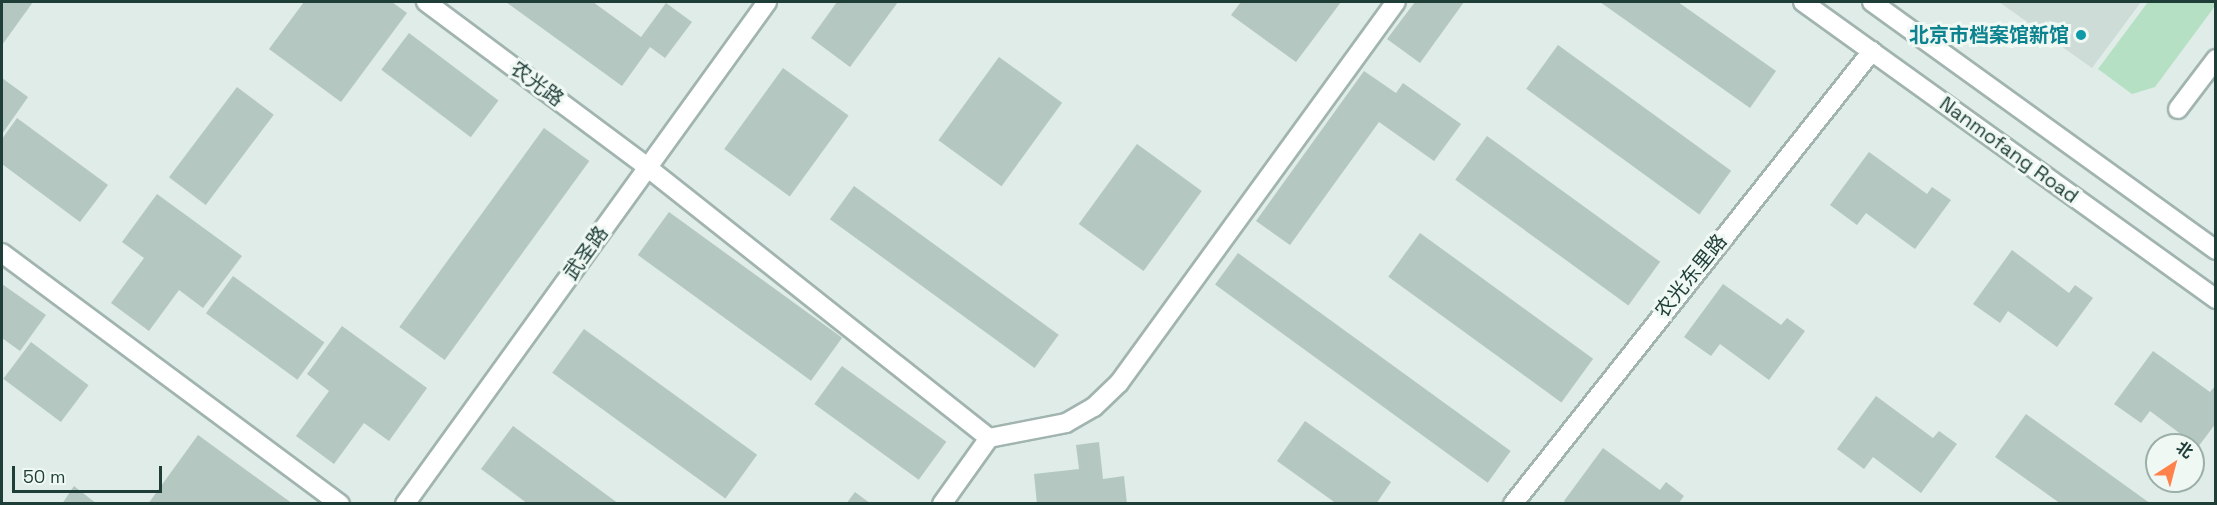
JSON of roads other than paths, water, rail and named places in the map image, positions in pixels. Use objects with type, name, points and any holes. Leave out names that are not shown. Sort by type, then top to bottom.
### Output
[{"type":"street","name":"农光路","points":[[426,2],[648,167],[989,438]]},
{"type":"street","name":"武圣路","points":[[405,504],[767,2]]},
{"type":"street","points":[[942,504],[989,438],[1066,423],[1094,407],[1119,383],[1396,2]]},
{"type":"street","name":"Nanmofang Road","points":[[1803,2],[2216,299]]},
{"type":"street","name":"Nanmofang Road","points":[[1872,2],[2216,250]]},
{"type":"street","name":"农光东里路","points":[[1513,504],[1872,51]]},
{"type":"street","points":[[2178,109],[2216,59]]},
{"type":"street","points":[[2,253],[340,504]]},
{"type":"place","name":"北京市档案馆新馆","points":[[2081,35]]}]
